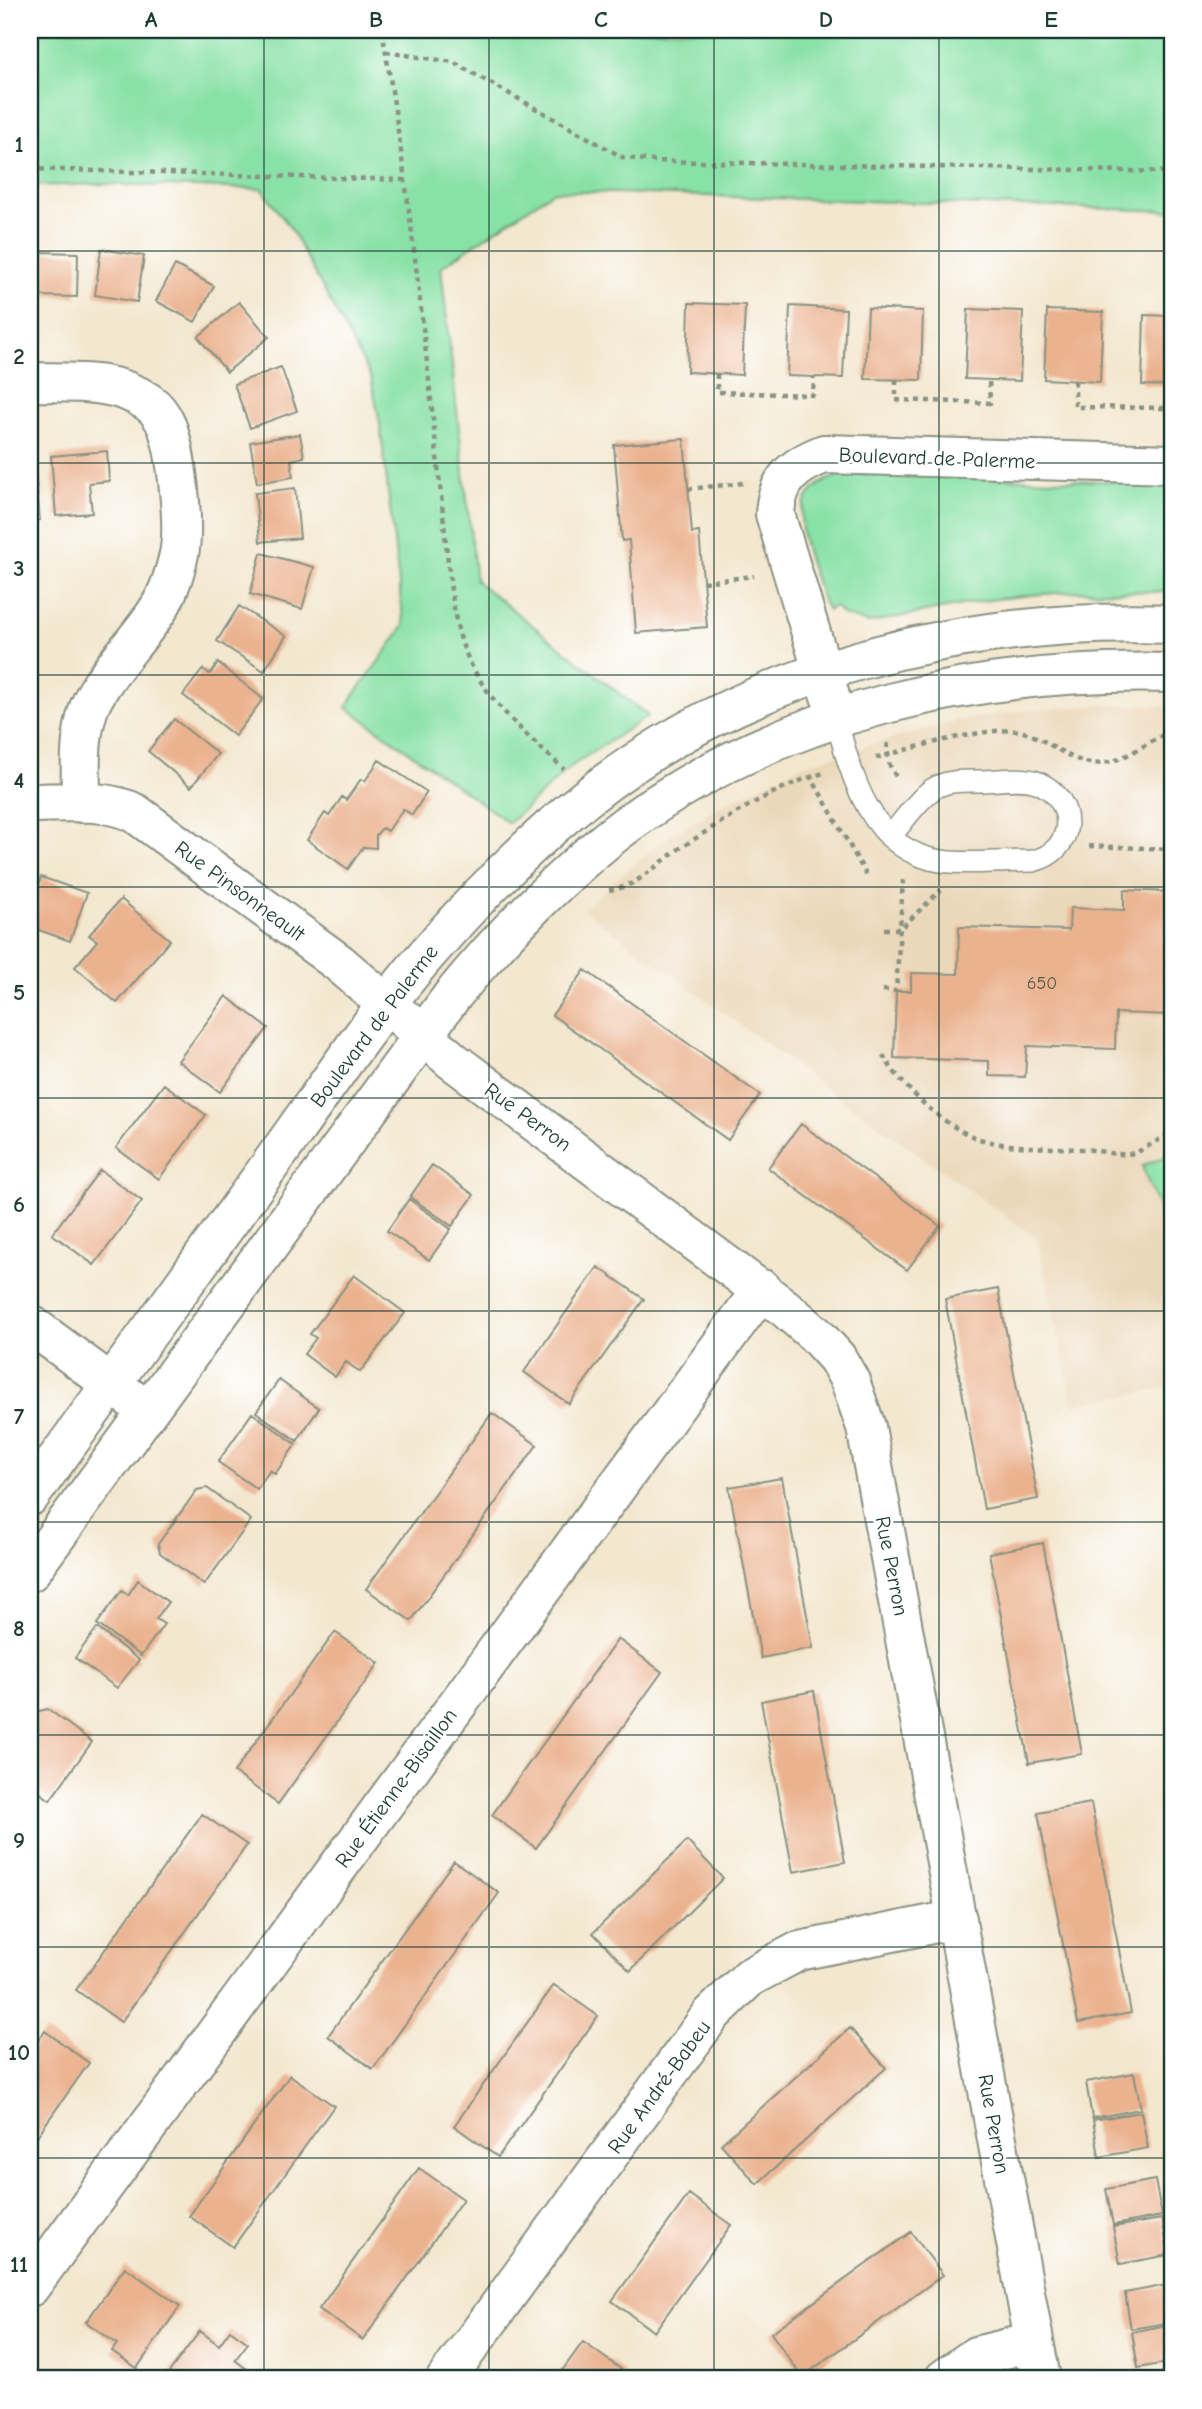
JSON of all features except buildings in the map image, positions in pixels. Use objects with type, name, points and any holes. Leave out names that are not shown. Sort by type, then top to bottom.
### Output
[{"type":"street","points":[[30,382],[99,384],[120,388],[150,403],[161,414],[171,441],[182,521],[180,552],[171,583],[160,607],[90,706],[81,745],[81,803]]},
{"type":"street","name":"Boulevard de Palerme","points":[[836,718],[775,514],[776,496],[792,472],[824,454],[1172,464]]},
{"type":"street","name":"Boulevard de Palerme","points":[[30,1496],[420,962],[526,852],[585,799],[675,739],[750,701],[823,671],[886,652],[998,631],[1065,624],[1172,624]]},
{"type":"street","name":"Boulevard de Palerme","points":[[30,1572],[423,1035],[477,966],[573,870],[627,824],[703,776],[768,744],[836,718],[941,691],[1022,678],[1064,674],[1172,673]]},
{"type":"street","name":"Rue Pinsonneault","points":[[30,803],[81,803],[124,807],[135,813],[339,963],[387,1005]]},
{"type":"street","name":"Rue Perron","points":[[387,1005],[453,1061],[762,1289],[816,1335],[837,1358],[850,1381],[860,1406],[868,1441],[1041,2379]]},
{"type":"street","name":"Rue Étienne-Bisaillon","points":[[30,2287],[762,1289]]},
{"type":"street","points":[[30,1324],[147,1410]]},
{"type":"street","name":"Rue André-Babeu","points":[[446,2379],[711,2015],[750,1977],[799,1951],[957,1919]]},
{"type":"street","points":[[944,2379],[976,2356],[1033,2342]]},
{"type":"lane","points":[[836,718],[849,766],[864,802],[890,837],[915,853],[941,861],[1033,861],[1045,858],[1065,839],[1067,816],[1050,790],[1037,782],[951,782],[932,790],[890,837]]},
{"type":"path","points":[[383,30],[405,180],[458,633],[468,658],[489,694],[515,725],[569,774]]},
{"type":"path","points":[[386,52],[453,62],[624,158],[654,161],[1172,172]]},
{"type":"path","points":[[30,169],[405,180]]},
{"type":"path","points":[[717,374],[717,393],[770,395],[813,396],[814,377]]},
{"type":"path","points":[[896,380],[895,400],[990,403],[989,380]]},
{"type":"path","points":[[1074,381],[1075,407],[1166,408],[1167,386]]},
{"type":"path","points":[[688,489],[751,482]]},
{"type":"path","points":[[703,582],[756,575]]},
{"type":"path","points":[[887,755],[995,730],[1031,734],[1088,763],[1103,763],[1121,758],[1172,731]]},
{"type":"path","points":[[891,737],[887,755],[896,777],[903,783],[908,780]]},
{"type":"path","points":[[573,870],[600,887],[610,890],[622,888],[727,819],[811,776],[868,878]]},
{"type":"path","points":[[1087,838],[1085,848],[1172,849]]},
{"type":"path","points":[[883,990],[895,991],[902,880],[914,880]]},
{"type":"path","points":[[884,929],[900,929],[950,881]]},
{"type":"path","points":[[883,1055],[894,1074],[915,1095],[950,1123],[974,1137],[1017,1145],[1129,1154],[1172,1133]]},
{"type":"shaded area","points":[[1101,705],[1172,706],[1172,1387],[1073,1405],[1037,1238],[831,1092],[583,909],[662,841],[724,804],[800,766],[950,722],[1021,711]]},
{"type":"green space","points":[[30,30],[1172,30],[1172,211],[554,191],[441,267],[476,581],[648,716],[573,765],[509,823],[346,707],[404,626],[380,424],[371,377],[291,229],[262,189],[102,184],[30,186]]},
{"type":"green space","points":[[846,474],[1172,483],[1172,592],[1081,591],[1031,595],[989,600],[867,623],[843,615],[835,606],[828,610],[805,545],[803,509],[810,494],[823,482]]},
{"type":"green space","points":[[1172,1154],[1172,1222],[1165,1225],[1142,1166]]}]
